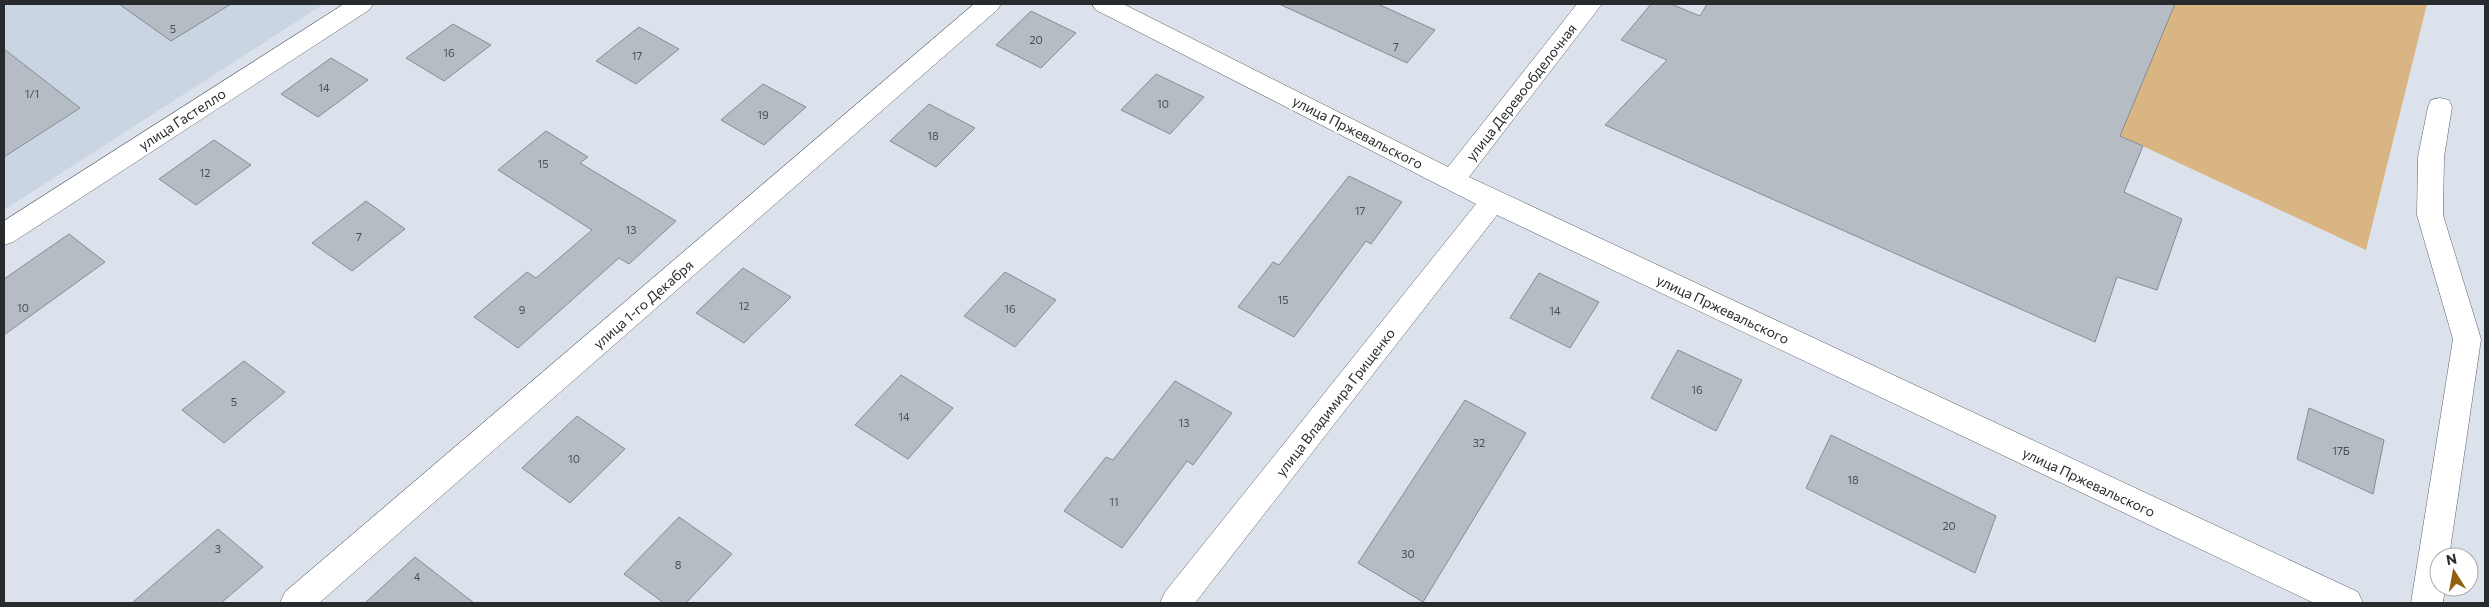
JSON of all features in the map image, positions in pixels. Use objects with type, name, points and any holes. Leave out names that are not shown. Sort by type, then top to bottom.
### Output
[{"type":"street","name":"улица Гастелло","points":[[4,234],[361,4]]},
{"type":"street","name":"улица 1-го Декабря","points":[[296,603],[989,4]]},
{"type":"street","name":"улица Пржевальского","points":[[1104,4],[1493,201],[2346,603]]},
{"type":"street","name":"улица Деревообделочная","points":[[1452,180],[1590,4]]},
{"type":"street","points":[[2427,603],[2467,339],[2430,215],[2431,157],[2440,107]]},
{"type":"street","name":"улица Владимира Грищенко","points":[[1176,603],[1493,201]]},
{"type":"shaded area","points":[[4,4],[324,4],[4,210]]},
{"type":"shaded area","points":[[1838,4],[2427,4],[2366,250]]},
{"type":"building","points":[[119,4],[231,4],[171,41]]},
{"type":"building","points":[[1279,4],[1378,4],[1435,30],[1407,63]]},
{"type":"building","points":[[1651,4],[1671,4],[1700,16],[1707,4],[2175,4],[2120,136],[2143,146],[2124,192],[2182,219],[2157,290],[2117,277],[2095,342],[1605,125],[1667,60],[1621,40]]},
{"type":"building","points":[[1031,11],[1076,33],[1041,68],[996,45]]},
{"type":"building","points":[[453,24],[491,45],[444,81],[406,58]]},
{"type":"building","points":[[639,27],[679,49],[636,84],[596,61]]},
{"type":"building","points":[[4,49],[80,108],[4,157]]},
{"type":"building","points":[[331,58],[368,80],[318,117],[281,94]]},
{"type":"building","points":[[1156,74],[1204,97],[1170,134],[1121,110]]},
{"type":"building","points":[[763,84],[806,107],[764,145],[721,120]]},
{"type":"building","points":[[929,104],[975,128],[936,167],[890,141]]},
{"type":"building","points":[[546,131],[588,157],[580,163],[676,221],[629,264],[619,258],[518,348],[474,317],[527,272],[536,278],[592,230],[498,170]]},
{"type":"building","points":[[214,140],[251,165],[196,205],[159,179]]},
{"type":"building","points":[[1349,176],[1402,202],[1371,244],[1366,241],[1294,337],[1238,307],[1273,262],[1279,265]]},
{"type":"building","points":[[366,201],[405,229],[352,271],[312,243]]},
{"type":"building","points":[[69,234],[105,262],[4,335],[4,279]]},
{"type":"building","points":[[743,268],[791,297],[744,343],[696,313]]},
{"type":"building","points":[[1005,272],[1056,300],[1015,347],[964,316]]},
{"type":"building","points":[[1539,273],[1599,302],[1570,348],[1510,318]]},
{"type":"building","points":[[1678,350],[1742,380],[1716,431],[1651,398]]},
{"type":"building","points":[[244,361],[285,392],[224,443],[182,410]]},
{"type":"building","points":[[901,375],[953,408],[908,459],[855,425]]},
{"type":"building","points":[[1175,381],[1232,413],[1193,465],[1187,461],[1122,548],[1064,511],[1106,457],[1113,460]]},
{"type":"building","points":[[1465,400],[1526,433],[1423,602],[1358,563]]},
{"type":"building","points":[[2309,408],[2384,440],[2373,494],[2297,459]]},
{"type":"building","points":[[577,416],[625,449],[570,503],[522,468]]},
{"type":"building","points":[[1831,435],[1996,516],[1975,573],[1806,488]]},
{"type":"building","points":[[679,517],[732,554],[686,603],[664,603],[624,574]]},
{"type":"building","points":[[218,529],[263,567],[221,603],[132,603]]},
{"type":"building","points":[[415,557],[474,603],[365,603]]}]
